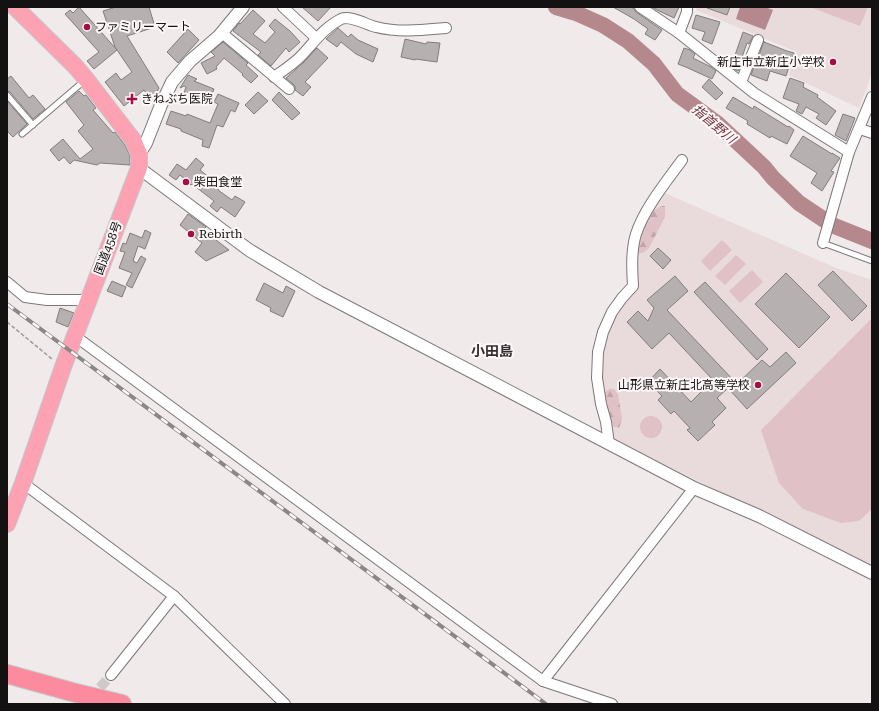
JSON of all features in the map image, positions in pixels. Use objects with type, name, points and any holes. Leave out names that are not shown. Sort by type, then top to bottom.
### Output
[{"type":"highway","points":[[15,7],[75,66],[86,79],[133,140],[139,161]]},
{"type":"highway","name":"国道458号","points":[[7,524],[139,161]]},
{"type":"highway","points":[[7,674],[122,704]]},
{"type":"street","points":[[243,7],[222,33],[190,61],[172,82],[161,105],[139,161],[249,250],[319,292],[694,488],[759,516],[872,573]]},
{"type":"street","points":[[283,7],[316,38]]},
{"type":"street","points":[[640,7],[680,33],[754,93],[849,152]]},
{"type":"street","points":[[680,33],[687,12],[687,7]]},
{"type":"street","points":[[274,77],[302,55],[316,38],[329,26],[343,18],[349,18],[392,31],[446,28]]},
{"type":"street","points":[[222,33],[289,90]]},
{"type":"street","points":[[741,82],[758,40]]},
{"type":"street","points":[[823,243],[849,152],[860,129],[872,97]]},
{"type":"street","points":[[860,129],[872,133]]},
{"type":"street","points":[[608,444],[606,422],[601,404],[598,378],[598,352],[603,332],[612,312],[633,286],[633,253],[636,235],[641,221],[649,206],[682,160]]},
{"type":"street","points":[[7,282],[25,297],[47,300],[89,300]]},
{"type":"street","points":[[75,336],[543,681],[612,704]]},
{"type":"street","points":[[23,483],[174,596],[285,704]]},
{"type":"street","points":[[543,681],[694,488]]},
{"type":"street","points":[[111,675],[174,596]]},
{"type":"lane","points":[[22,134],[86,79]]},
{"type":"lane","points":[[7,95],[33,125]]},
{"type":"lane","points":[[823,243],[872,261]]},
{"type":"path","points":[[7,322],[63,367]]},
{"type":"shaded area","name":"新庄市立新庄小学校","points":[[697,7],[872,7],[872,73],[859,108],[789,75],[797,52],[696,10]]},
{"type":"shaded area","points":[[740,7],[765,7],[773,10],[765,30],[736,19]]},
{"type":"shaded area","name":"山形県立新庄北高等学校","points":[[665,193],[836,268],[872,280],[872,567],[609,437],[604,410],[599,353],[612,315],[635,287],[638,261],[636,251],[642,228]]},
{"type":"green space","points":[[810,7],[868,7],[860,26]]},
{"type":"green space","points":[[661,206],[665,206],[665,217],[649,248],[643,253],[637,253],[648,216]]},
{"type":"green space","points":[[722,240],[732,250],[710,271],[701,261]]},
{"type":"green space","points":[[736,255],[746,264],[725,285],[715,276]]},
{"type":"green space","points":[[752,270],[763,282],[740,303],[729,291]]},
{"type":"green space","points":[[872,318],[872,509],[859,521],[841,523],[803,509],[779,483],[761,430]]},
{"type":"green space","points":[[609,389],[614,389],[618,394],[622,419],[619,428],[611,426],[603,397],[605,392]]},
{"type":"green space","points":[[647,416],[655,416],[662,423],[662,431],[655,438],[647,438],[640,431],[640,423]]},
{"type":"building","points":[[79,7],[117,50],[94,69],[87,61],[99,52],[65,14],[70,10],[73,13]]},
{"type":"building","points":[[116,7],[149,7],[155,27],[127,36],[159,88],[152,102],[144,90],[124,106],[105,82],[116,73],[121,80],[132,72],[115,47],[103,11]]},
{"type":"building","points":[[302,7],[331,7],[318,21]]},
{"type":"building","points":[[613,7],[631,7],[662,30],[655,40],[645,34],[648,29]]},
{"type":"building","points":[[652,7],[679,7],[674,18]]},
{"type":"building","points":[[707,7],[730,7],[727,15]]},
{"type":"building","points":[[253,10],[265,21],[253,34],[265,43],[275,32],[269,26],[275,19],[290,31],[300,42],[289,52],[286,48],[271,66],[258,55],[261,52],[233,31]]},
{"type":"building","points":[[696,15],[720,22],[712,44],[702,40],[705,32],[692,28]]},
{"type":"building","points":[[338,28],[348,37],[351,34],[358,40],[378,49],[373,62],[356,54],[341,42],[337,47],[326,39]]},
{"type":"building","points":[[188,29],[199,40],[178,63],[167,52]]},
{"type":"building","points":[[743,32],[753,36],[749,44],[747,43],[741,60],[743,60],[738,71],[731,67]]},
{"type":"building","points":[[405,39],[426,44],[427,42],[440,43],[437,62],[401,57]]},
{"type":"building","points":[[764,41],[794,53],[786,76],[770,71],[767,81],[751,75]]},
{"type":"building","points":[[223,42],[248,63],[246,65],[258,76],[251,83],[224,58],[216,67],[217,69],[207,74],[201,63],[215,56],[211,52]]},
{"type":"building","points":[[317,48],[328,58],[305,82],[311,87],[303,96],[295,90],[295,86],[286,78]]},
{"type":"building","points":[[684,48],[695,54],[693,58],[716,71],[712,79],[678,64]]},
{"type":"building","points":[[188,75],[197,79],[194,81],[214,89],[211,97],[198,92],[194,102],[182,98],[186,87],[184,86],[180,88]]},
{"type":"building","points":[[11,76],[29,98],[33,95],[45,109],[33,119],[10,92],[7,91],[7,79]]},
{"type":"building","points":[[790,78],[804,83],[803,87],[818,95],[817,97],[836,111],[826,125],[816,118],[819,114],[806,107],[802,114],[796,111],[799,104],[783,98]]},
{"type":"building","points":[[709,79],[723,93],[716,100],[702,87]]},
{"type":"building","points":[[79,91],[84,96],[86,95],[96,108],[93,110],[113,133],[115,132],[125,145],[130,156],[130,165],[100,163],[97,165],[74,160],[70,164],[64,157],[59,161],[50,150],[63,139],[80,159],[93,149],[78,131],[84,125],[66,102]]},
{"type":"building","points":[[258,92],[268,101],[254,114],[245,105]]},
{"type":"building","points":[[279,92],[300,113],[292,120],[272,100]]},
{"type":"building","points":[[218,94],[239,103],[235,112],[231,110],[223,127],[217,125],[209,148],[202,146],[203,140],[181,131],[181,129],[166,124],[171,111],[186,116],[187,114],[210,123],[218,104],[214,102]]},
{"type":"building","points":[[733,97],[753,109],[754,106],[794,130],[787,144],[771,136],[770,138],[747,124],[748,121],[726,108]]},
{"type":"building","points":[[7,101],[27,124],[13,137],[7,131]]},
{"type":"building","points":[[843,114],[855,118],[846,141],[835,135]]},
{"type":"building","points":[[803,136],[840,158],[831,171],[834,172],[822,191],[811,183],[817,173],[790,156]]},
{"type":"building","points":[[196,158],[204,165],[200,170],[220,186],[218,190],[232,200],[235,196],[245,202],[235,217],[221,207],[217,212],[210,206],[214,201],[192,184],[191,185],[180,175],[176,180],[169,175],[177,164],[186,170]]},
{"type":"building","points":[[188,214],[206,227],[203,230],[229,250],[206,261],[195,252],[202,243],[180,225]]},
{"type":"building","points":[[145,230],[151,233],[145,249],[138,246],[133,261],[137,263],[141,256],[146,259],[132,288],[126,285],[132,273],[119,268],[125,252],[120,251],[123,243],[126,244],[130,233],[142,238]]},
{"type":"building","points":[[658,248],[671,260],[663,269],[650,256]]},
{"type":"building","points":[[833,271],[867,306],[852,321],[818,285]]},
{"type":"building","points":[[786,273],[830,317],[799,348],[755,304]]},
{"type":"building","points":[[675,276],[688,291],[667,310],[737,384],[762,360],[770,367],[786,352],[796,363],[747,409],[728,388],[717,398],[726,408],[712,422],[715,425],[698,441],[687,430],[690,428],[674,411],[671,414],[658,400],[662,396],[648,382],[660,369],[691,402],[713,380],[669,333],[652,349],[627,322],[638,311],[648,321],[654,308],[647,300]]},
{"type":"building","points":[[112,281],[126,287],[122,297],[107,291]]},
{"type":"building","points":[[705,282],[768,349],[757,360],[694,292]]},
{"type":"building","points":[[264,283],[283,293],[286,286],[295,291],[283,317],[270,311],[271,308],[256,300]]},
{"type":"building","points":[[60,308],[74,313],[68,327],[56,322]]},
{"type":"waterway","name":"指首野川","points":[[556,7],[576,13],[603,25],[628,41],[654,64],[677,94],[718,124],[764,167],[773,178],[799,203],[832,225],[872,241]]},
{"type":"tunnel","points":[[90,699],[111,675]]},
{"type":"railway","points":[[7,304],[546,704]]},
{"type":"place","name":"ファミリーマート","points":[[87,27]]},
{"type":"place","name":"新庄市立新庄小学校","points":[[833,62]]},
{"type":"place","name":"きねぶち医院","points":[[132,99]]},
{"type":"place","name":"柴田食堂","points":[[186,182]]},
{"type":"place","name":"Rebirth","points":[[191,234]]},
{"type":"place","name":"山形県立新庄北高等学校","points":[[758,385]]},
{"type":"district","name":"小田島","points":[[492,351]]}]
